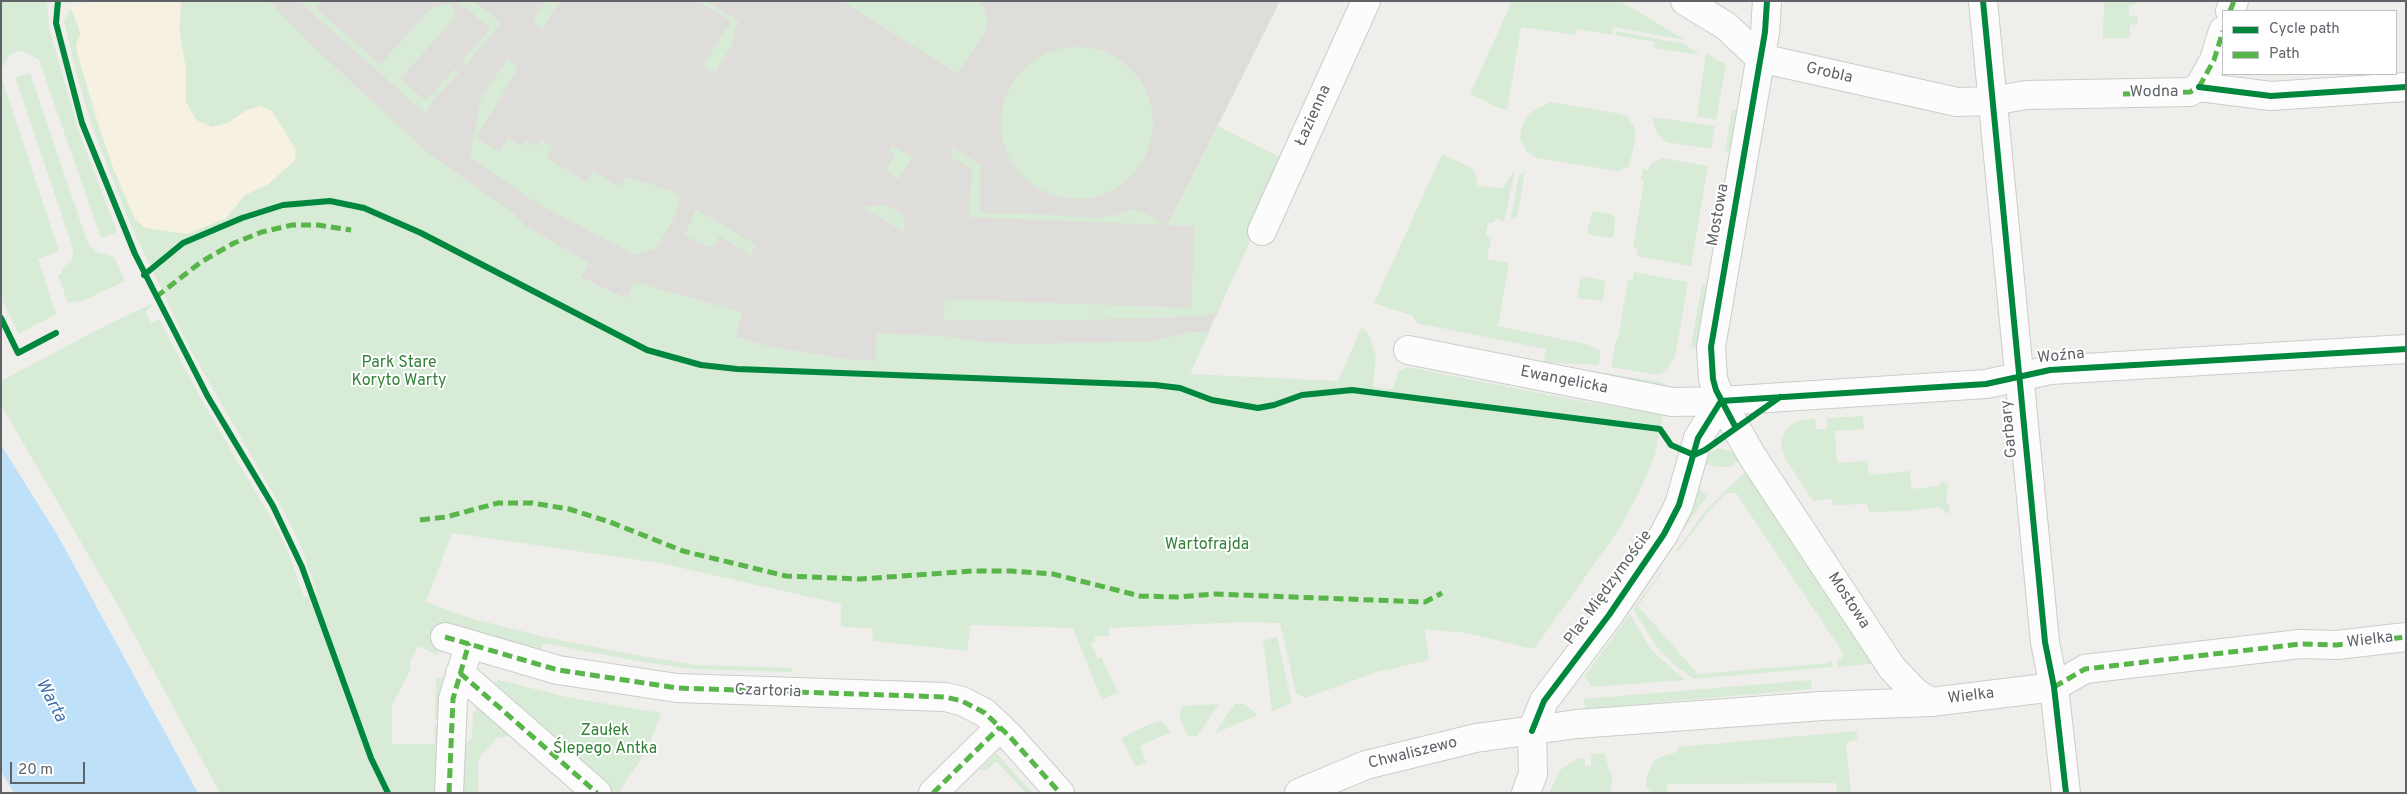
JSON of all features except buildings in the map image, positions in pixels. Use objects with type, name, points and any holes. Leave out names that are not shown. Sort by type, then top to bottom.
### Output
[{"type":"street","name":"Łazienna","points":[[1262,231],[1366,1]]},
{"type":"street","points":[[1685,1],[1726,26],[1760,58]]},
{"type":"street","name":"Mostowa","points":[[1767,1],[1760,58],[1711,347],[1713,379],[1721,401],[1752,456],[1892,668],[1916,693],[1931,702]]},
{"type":"street","name":"Garbary","points":[[1983,1],[2045,642],[2054,687],[2066,793]]},
{"type":"street","points":[[2199,87],[2214,60],[2222,34]]},
{"type":"street","name":"Grobla","points":[[1760,58],[1957,102],[1992,101]]},
{"type":"street","name":"Wodna","points":[[1992,101],[2026,95],[2190,92],[2199,87],[2271,96],[2406,87]]},
{"type":"street","name":"Woźna","points":[[1721,401],[1986,384],[2050,370],[2406,349]]},
{"type":"street","name":"Ewangelicka","points":[[1408,350],[1672,402],[1721,401]]},
{"type":"street","name":"Plac Międzymoście","points":[[1532,730],[1544,701],[1609,615],[1664,534],[1679,504],[1705,423],[1721,401]]},
{"type":"street","name":"Wielka","points":[[1532,730],[1619,721],[1822,706],[1931,702],[2054,687],[2086,669],[2300,644],[2337,645],[2406,637]]},
{"type":"street","name":"Czartoria","points":[[460,674],[457,640],[558,670],[677,688],[945,697],[962,701],[981,709],[1000,727],[1060,793]]},
{"type":"street","points":[[449,793],[453,699],[460,674],[597,793]]},
{"type":"street","points":[[934,793],[1000,727]]},
{"type":"street","points":[[1526,793],[1533,774],[1532,730]]},
{"type":"street","name":"Chwaliszewo","points":[[1298,793],[1337,775],[1410,753],[1476,738],[1532,730]]},
{"type":"shaded area","points":[[226,1],[1280,1],[1168,225],[1195,226],[1243,255],[1190,374],[849,360],[769,347],[654,312],[510,244]]},
{"type":"green space","points":[[1,1],[47,1],[49,28],[79,132],[117,232],[101,238],[39,60],[24,51],[15,52],[8,57],[1,70]]},
{"type":"green space","name":"Park Stare Koryto Warty","points":[[181,1],[269,1],[318,51],[427,152],[513,213],[526,226],[589,263],[581,278],[626,299],[634,282],[742,312],[736,337],[769,347],[849,360],[875,361],[877,333],[942,336],[983,342],[1026,344],[1154,341],[1191,332],[1209,332],[1190,374],[1338,381],[1362,327],[1369,335],[1376,357],[1373,387],[1393,389],[1398,372],[1407,367],[1663,415],[1655,455],[1640,490],[1620,528],[1534,649],[1466,633],[1425,629],[1429,660],[1377,672],[1305,698],[1296,693],[1280,623],[1244,622],[1109,628],[1109,636],[1095,636],[1095,641],[1091,644],[1098,659],[1101,657],[1118,692],[1102,700],[1073,628],[971,625],[967,651],[873,641],[872,628],[841,627],[841,604],[660,563],[452,533],[426,602],[470,618],[549,638],[641,656],[696,665],[792,668],[793,670],[792,672],[695,669],[642,662],[543,643],[541,650],[451,624],[437,655],[418,646],[409,664],[411,669],[392,705],[392,744],[435,744],[434,726],[444,726],[442,793],[220,793],[123,614],[1,405],[1,381],[95,331],[151,304],[152,307],[145,311],[151,323],[159,319],[201,399],[278,530],[304,597],[317,594],[303,552],[290,523],[190,349],[131,226],[92,127],[64,21],[71,8],[81,35],[76,44],[77,52],[95,115],[114,170],[135,219],[210,225],[226,218],[245,195],[267,185],[295,160],[247,110],[228,123],[212,127],[196,120],[186,102],[186,70],[179,29]]},
{"type":"green space","points":[[299,1],[321,1],[316,8],[380,65],[429,10],[452,2],[456,16],[400,79],[426,101],[455,69],[459,73],[433,100],[426,114]]},
{"type":"green space","points":[[459,1],[471,1],[479,5],[501,23],[466,65],[462,61],[490,29],[465,6],[461,10]]},
{"type":"green space","points":[[546,1],[559,1],[543,28],[532,22]]},
{"type":"green space","points":[[698,1],[706,1],[739,22],[735,28],[732,44],[715,73],[703,66],[731,21]]},
{"type":"green space","points":[[842,1],[979,1],[986,11],[988,27],[958,74]]},
{"type":"green space","points":[[1512,1],[1620,1],[1685,40],[1613,27],[1612,35],[1576,29],[1575,35],[1521,27],[1507,110],[1470,94]]},
{"type":"green space","points":[[2104,1],[2137,1],[2137,4],[2129,5],[2129,16],[2137,16],[2138,24],[2130,25],[2130,38],[2103,38]]},
{"type":"green space","points":[[1616,31],[1684,44],[1700,55],[1654,48],[1654,42],[1615,35]]},
{"type":"green space","points":[[1077,47],[1092,48],[1106,52],[1119,59],[1131,69],[1141,81],[1148,94],[1152,108],[1152,138],[1148,152],[1141,165],[1131,177],[1119,187],[1106,194],[1092,198],[1077,199],[1062,198],[1048,194],[1035,187],[1023,177],[1013,165],[1006,152],[1002,138],[1001,123],[1002,108],[1006,94],[1013,81],[1023,69],[1035,59],[1048,52],[1062,48]]},
{"type":"green space","points":[[1706,53],[1726,65],[1716,120],[1697,116]]},
{"type":"green space","points":[[507,60],[515,65],[517,70],[476,138],[500,152],[508,138],[521,146],[525,140],[537,147],[541,139],[553,147],[547,158],[587,182],[593,171],[619,187],[627,177],[672,191],[678,196],[680,202],[671,224],[656,248],[635,255],[535,202],[470,157],[481,98]]},
{"type":"green space","points":[[30,73],[88,244],[96,252],[114,257],[125,281],[82,301],[68,303],[58,275],[72,261],[73,248],[15,77]]},
{"type":"green space","points":[[1,76],[59,251],[38,259],[56,314],[19,334],[1,299]]},
{"type":"green space","points":[[1551,102],[1621,114],[1628,117],[1635,129],[1636,137],[1629,167],[1618,171],[1536,158],[1526,151],[1520,138],[1523,123],[1536,109]]},
{"type":"green space","points":[[1732,109],[1737,110],[1731,149],[1725,151]]},
{"type":"green space","points":[[1652,117],[1715,126],[1711,149],[1666,142],[1656,132]]},
{"type":"green space","points":[[1218,126],[1282,158],[1256,229],[1217,312],[1207,316],[1084,320],[944,320],[945,299],[1191,308],[1195,226],[1167,225]]},
{"type":"green space","points":[[893,146],[912,157],[899,179],[886,171],[895,155],[889,151]]},
{"type":"green space","points":[[952,147],[981,165],[979,213],[1097,218],[1117,215],[1131,210],[1140,211],[1167,225],[969,217],[972,169],[951,157]]},
{"type":"green space","points":[[1442,154],[1471,168],[1475,172],[1478,186],[1502,188],[1515,171],[1504,221],[1496,218],[1493,223],[1488,223],[1485,236],[1492,237],[1487,257],[1489,260],[1509,263],[1498,326],[1590,345],[1600,351],[1599,365],[1543,362],[1546,349],[1417,323],[1413,316],[1374,303]]},
{"type":"green space","points":[[1662,158],[1708,166],[1691,266],[1637,256],[1638,249],[1633,248],[1644,181],[1641,180],[1643,168],[1648,171],[1651,164]]},
{"type":"green space","points":[[1525,171],[1517,218],[1511,217],[1519,175]]},
{"type":"green space","points":[[887,205],[903,215],[905,232],[861,207]]},
{"type":"green space","points":[[696,209],[756,245],[751,255],[719,236],[713,248],[684,236]]},
{"type":"green space","points":[[1592,211],[1611,214],[1615,217],[1614,235],[1611,238],[1587,234]]},
{"type":"green space","points":[[1634,272],[1688,282],[1675,357],[1667,370],[1660,374],[1611,367],[1616,339],[1618,339],[1628,280],[1633,280]]},
{"type":"green space","points":[[1581,276],[1605,281],[1602,301],[1577,298]]},
{"type":"green space","points":[[1702,284],[1709,285],[1696,348],[1691,347]]},
{"type":"green space","points":[[1547,368],[1588,370],[1666,383],[1665,385],[1647,384]]},
{"type":"green space","points":[[1863,416],[1864,429],[1835,431],[1837,463],[1867,461],[1869,475],[1910,471],[1911,487],[1917,489],[1939,485],[1942,481],[1948,484],[1946,503],[1950,506],[1950,511],[1947,514],[1939,507],[1906,511],[1869,512],[1867,504],[1833,505],[1832,499],[1813,501],[1785,458],[1781,444],[1784,433],[1792,424],[1801,420],[1815,419],[1816,429],[1827,429],[1827,418]]},
{"type":"green space","points":[[1719,448],[1733,452],[1740,458],[1731,467],[1704,464],[1712,451]]},
{"type":"green space","points":[[1746,471],[1871,664],[1837,667],[1837,660],[1843,659],[1842,651],[1736,493],[1726,493],[1709,511],[1677,553],[1675,552],[1707,509]]},
{"type":"green space","points":[[1696,485],[1707,496],[1678,537]]},
{"type":"green space","points":[[1661,572],[1638,606],[1698,674],[1828,663],[1831,660],[1833,667],[1694,679],[1676,666],[1657,647],[1633,609]]},
{"type":"green space","points":[[1630,614],[1652,651],[1685,680],[1590,687],[1590,683],[1584,677]]},
{"type":"green space","points":[[1277,637],[1292,703],[1272,711],[1263,641]]},
{"type":"green space","points":[[436,678],[445,678],[444,720],[435,720]]},
{"type":"green space","name":"Zaułek Ślepego Antka","points":[[499,680],[566,697],[661,713],[648,749],[618,793],[606,793],[492,685]]},
{"type":"green space","points":[[1811,680],[1812,689],[1585,709],[1584,699]]},
{"type":"green space","points":[[1243,703],[1258,715],[1214,734],[1235,704]]},
{"type":"green space","points":[[1219,704],[1197,736],[1189,737],[1179,717],[1182,706]]},
{"type":"green space","points":[[478,706],[514,739],[507,736],[497,738],[481,755],[478,762],[478,793],[458,793],[460,746],[465,745],[472,738],[473,715]]},
{"type":"green space","points":[[1162,721],[1171,732],[1140,746],[1146,762],[1136,767],[1121,738],[1150,724]]},
{"type":"green space","points":[[1857,731],[1857,740],[1850,741],[1846,745],[1851,793],[1837,793],[1836,783],[1674,784],[1667,785],[1667,793],[1653,793],[1646,787],[1647,775],[1654,761],[1660,757],[1677,752],[1678,747]]},
{"type":"green space","points":[[996,753],[1033,793],[1026,793],[996,761],[987,770],[979,770]]},
{"type":"green space","points":[[1604,753],[1612,778],[1610,793],[1549,793],[1560,770],[1578,758],[1585,759],[1585,766],[1591,766],[1591,754]]},
{"type":"sand","points":[[90,1],[181,1],[179,29],[186,70],[186,102],[196,120],[212,127],[228,123],[247,110],[260,106],[272,111],[296,150],[295,160],[267,185],[245,195],[226,218],[187,234],[145,228],[135,219],[114,170],[77,52],[76,44],[81,34],[71,8]]},
{"type":"water","name":"Warta","points":[[1,445],[58,536],[198,793],[14,793],[1,771]]},
{"type":"marked path","points":[[2230,10],[2234,1]]},
{"type":"marked path","points":[[2199,87],[2214,60],[2222,34]]},
{"type":"marked path","points":[[2123,94],[2190,92],[2199,87],[2204,88]]},
{"type":"marked path","points":[[156,297],[201,262],[234,243],[262,232],[292,225],[318,225],[351,230]]},
{"type":"marked path","points":[[420,520],[446,517],[498,503],[532,503],[569,509],[610,522],[683,551],[786,576],[860,579],[973,571],[1011,571],[1053,574],[1140,596],[1177,597],[1214,594],[1425,602],[1442,593]]},
{"type":"marked path","points":[[445,637],[558,670],[677,688],[945,697],[962,701],[985,713],[1010,737],[1060,793]]},
{"type":"marked path","points":[[2054,687],[2085,669],[2300,644],[2337,645],[2406,637]]},
{"type":"marked path","points":[[449,793],[453,699],[469,643]]},
{"type":"marked path","points":[[460,673],[597,793]]},
{"type":"marked path","points":[[933,793],[1000,727]]},
{"type":"cycle path","points":[[58,1],[56,23],[82,123],[135,254],[208,397],[273,506],[302,567],[371,758],[388,793]]},
{"type":"cycle path","points":[[1736,428],[1716,390],[1713,379],[1711,347],[1765,32],[1767,1]]},
{"type":"cycle path","points":[[1983,1],[2045,642],[2054,687],[2066,793]]},
{"type":"cycle path","points":[[2199,87],[2271,96],[2406,87]]},
{"type":"cycle path","points":[[144,275],[183,243],[242,218],[283,205],[330,201],[364,208],[421,233],[647,350],[701,365],[737,369],[1155,385],[1180,388],[1212,400],[1258,408],[1274,405],[1302,395],[1352,390],[1660,429],[1671,445],[1694,455],[1705,450],[1780,397]]},
{"type":"cycle path","points":[[1,318],[18,353],[56,333]]},
{"type":"cycle path","points":[[1721,401],[1986,384],[2050,370],[2406,349]]},
{"type":"cycle path","points":[[1532,731],[1544,701],[1609,615],[1664,534],[1679,505],[1698,438],[1721,401]]},
{"type":"park label","name":"Wartofrajda","points":[[1207,546]]}]
